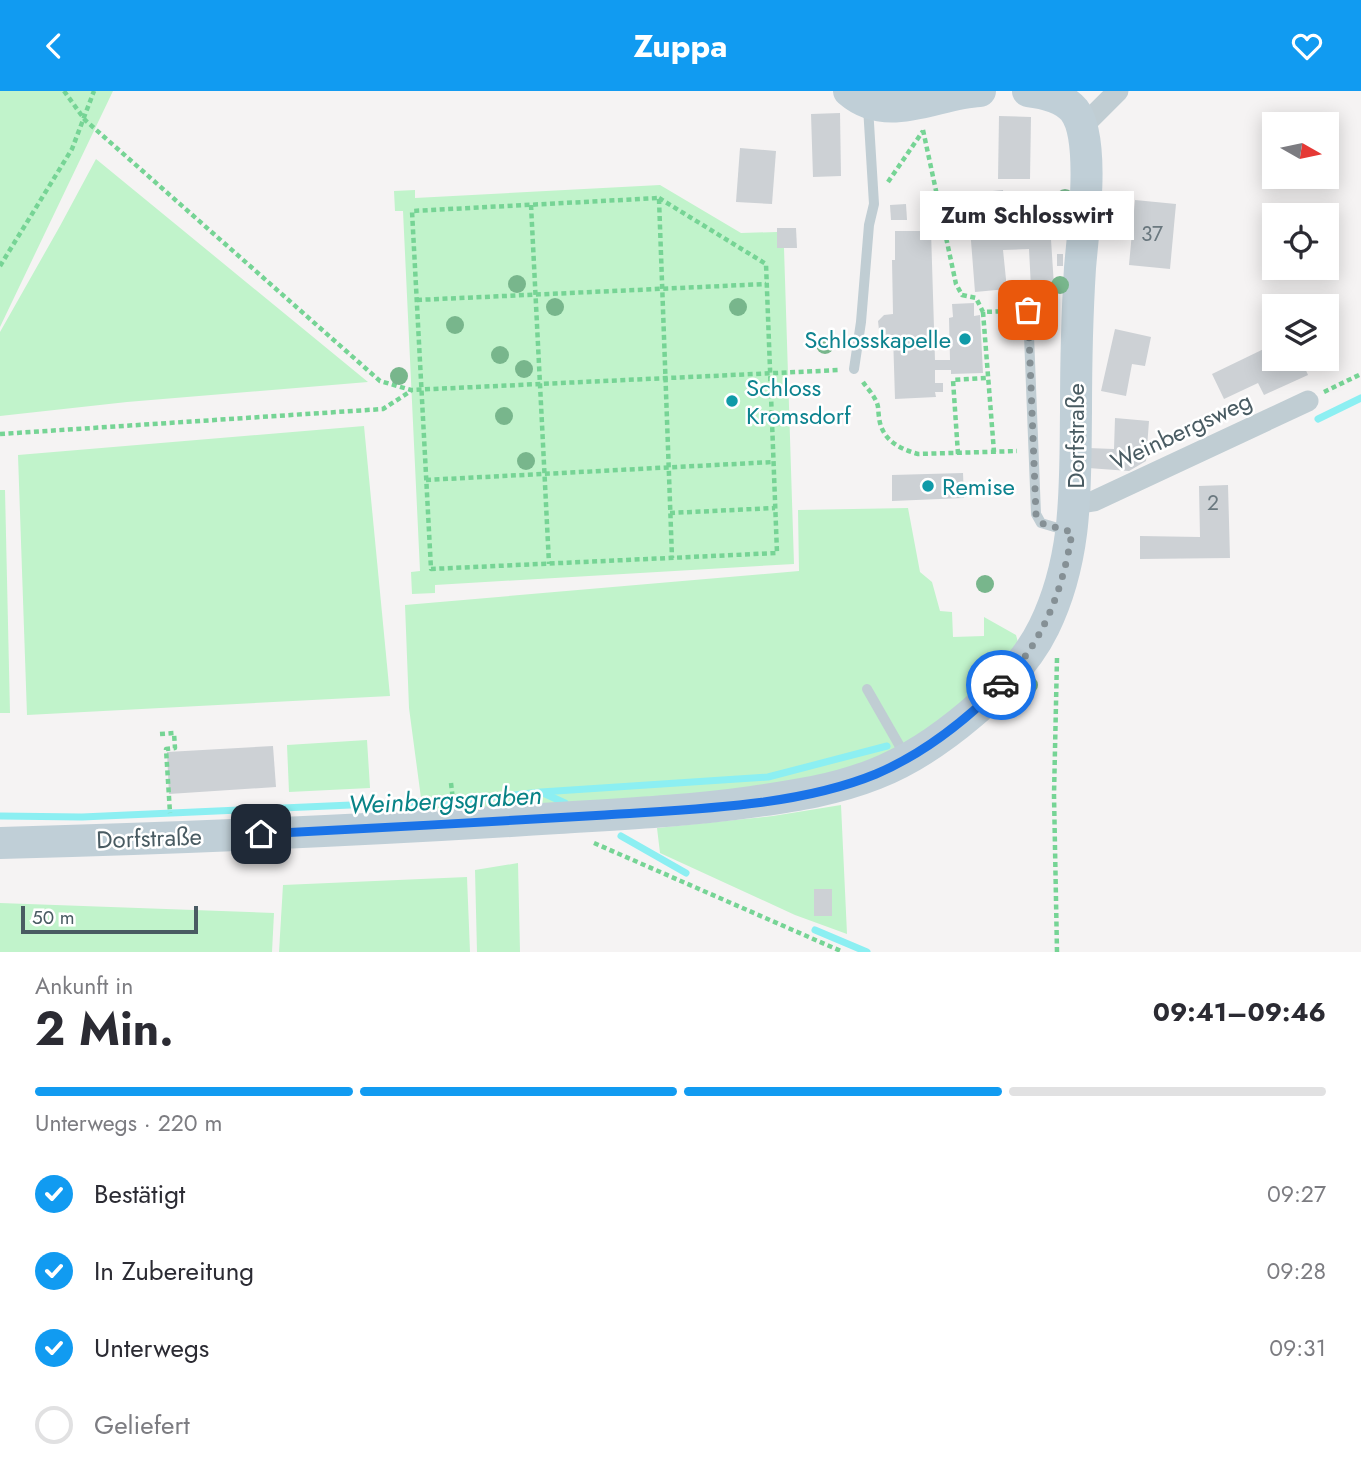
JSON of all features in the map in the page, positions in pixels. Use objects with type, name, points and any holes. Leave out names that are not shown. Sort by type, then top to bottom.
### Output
[{"type":"street","points":[[858,97],[923,118],[971,91],[980,91]]},
{"type":"street","points":[[1028,91],[1060,99],[1072,108],[1083,126],[1118,91]]},
{"type":"street","name":"Dorfstraße","points":[[0,843],[455,825],[704,809],[808,795],[874,775],[907,759],[959,722],[1018,668],[1041,632],[1058,597],[1067,565],[1073,518],[1076,337],[1084,217],[1086,140],[1083,126]]},
{"type":"street","name":"Weinbergsweg","points":[[1073,518],[1094,501],[1308,401]]},
{"type":"lane","points":[[854,369],[874,204],[858,97]]},
{"type":"lane","points":[[1028,310],[1036,514],[1041,523],[1073,518]]},
{"type":"lane","points":[[866,689],[907,759]]},
{"type":"path","points":[[64,91],[85,120],[380,381],[411,390],[421,390],[854,369],[878,403],[879,421],[884,433],[896,446],[918,454],[1032,450]]},
{"type":"path","points":[[0,266],[72,149],[94,91]]},
{"type":"path","points":[[874,204],[923,118]]},
{"type":"path","points":[[923,118],[956,284],[962,295],[976,298],[983,312],[994,452]]},
{"type":"path","points":[[659,198],[672,558]]},
{"type":"path","points":[[659,198],[766,264],[777,553],[431,569],[412,211],[659,198]]},
{"type":"path","points":[[531,205],[549,563]]},
{"type":"path","points":[[943,224],[1084,217]]},
{"type":"path","points":[[417,300],[766,284]]},
{"type":"path","points":[[983,312],[1028,310]]},
{"type":"path","points":[[1308,401],[1361,374]]},
{"type":"path","points":[[958,454],[953,380],[987,378]]},
{"type":"path","points":[[0,434],[383,409],[411,390]]},
{"type":"path","points":[[426,480],[773,462]]},
{"type":"path","points":[[670,513],[775,508]]},
{"type":"path","points":[[1041,632],[1052,640],[1057,656],[1054,795],[1057,952]]},
{"type":"path","points":[[160,734],[174,733],[175,748],[166,749],[170,808]]},
{"type":"path","points":[[589,841],[843,952]]},
{"type":"green space","points":[[0,91],[113,91],[0,327]]},
{"type":"green space","points":[[96,159],[368,382],[127,402],[0,416],[0,332]]},
{"type":"green space","points":[[660,185],[741,233],[777,232],[784,248],[794,564],[435,585],[435,593],[412,594],[411,572],[420,571],[403,211],[395,211],[394,191],[415,190],[415,198]]},
{"type":"green space","points":[[364,426],[390,696],[27,715],[18,455]]},
{"type":"green space","points":[[0,490],[5,490],[10,713],[0,713]]},
{"type":"green space","points":[[908,508],[920,572],[932,582],[940,611],[952,612],[953,637],[984,636],[984,617],[1016,635],[1019,646],[962,708],[878,762],[799,786],[423,813],[409,708],[405,605],[799,571],[798,510]]},
{"type":"green space","points":[[367,740],[370,788],[289,792],[287,745]]},
{"type":"green space","points":[[841,805],[847,934],[795,915],[660,853],[657,828],[773,816]]},
{"type":"green space","points":[[518,863],[520,952],[477,952],[475,870]]},
{"type":"green space","points":[[467,877],[470,952],[279,952],[283,885]]},
{"type":"green space","points":[[0,903],[274,913],[272,952],[0,952]]},
{"type":"building","points":[[840,113],[841,176],[813,177],[811,114]]},
{"type":"building","points":[[999,116],[1031,117],[1030,179],[998,179]]},
{"type":"building","points":[[740,148],[776,151],[772,204],[736,202]]},
{"type":"building","points":[[1003,190],[1005,213],[974,215],[972,193]]},
{"type":"building","points":[[1135,200],[1176,204],[1170,269],[1129,265]]},
{"type":"building","points":[[1047,203],[1047,209],[1035,210],[1035,204]]},
{"type":"building","points":[[906,204],[907,220],[891,220],[890,205]]},
{"type":"building","points":[[1050,224],[1054,286],[1031,288],[1029,249],[1003,250],[1007,289],[975,292],[970,228]]},
{"type":"building","points":[[777,228],[796,228],[797,248],[777,248]]},
{"type":"building","name":"Schloss Kromsdorf","points":[[895,231],[931,231],[935,360],[950,360],[949,318],[953,317],[952,304],[974,303],[974,316],[980,315],[983,373],[951,374],[951,370],[935,370],[935,383],[943,383],[943,392],[935,392],[936,397],[895,399],[893,335],[884,335],[879,330],[878,321],[884,315],[893,314],[892,260],[895,260]]},
{"type":"building","points":[[1057,254],[1063,254],[1063,266],[1057,266]]},
{"type":"building","points":[[1115,329],[1151,337],[1145,366],[1132,364],[1126,396],[1101,391]]},
{"type":"building","points":[[1262,350],[1262,371],[1306,371],[1308,375],[1264,395],[1258,383],[1224,399],[1212,374]]},
{"type":"building","points":[[1115,418],[1149,421],[1146,461],[1129,471],[1088,468],[1088,448],[1114,449]]},
{"type":"building","name":"Remise","points":[[963,473],[964,498],[892,501],[892,475]]},
{"type":"building","points":[[1228,485],[1230,558],[1140,559],[1140,536],[1200,537],[1199,486]]},
{"type":"building","points":[[273,746],[276,787],[169,794],[167,752]]},
{"type":"building","points":[[814,889],[832,889],[832,916],[814,916]]},
{"type":"waterway","name":"Weinbergsgraben","points":[[1318,419],[1361,398]]},
{"type":"waterway","name":"Weinbergsgraben","points":[[0,816],[82,817],[465,800],[541,792],[768,777],[887,746]]},
{"type":"waterway","points":[[543,793],[565,803]]},
{"type":"waterway","points":[[621,836],[686,873]]},
{"type":"waterway","points":[[815,930],[867,952]]},
{"type":"way so far","points":[[1001,685],[1018,668],[1041,632],[1058,597],[1072,532],[1041,523],[1036,514],[1028,310]]},
{"type":"place","name":"Zum Schlosswirt","points":[[1028,310]]},
{"type":"place","name":"Schlosskapelle","points":[[965,339]]},
{"type":"place","name":"Schloss Kromsdorf","points":[[732,401]]},
{"type":"place","name":"Remise","points":[[928,486]]},
{"type":"route","points":[[261,834],[704,809],[808,795],[874,775],[907,759],[959,722],[1001,685]]}]
